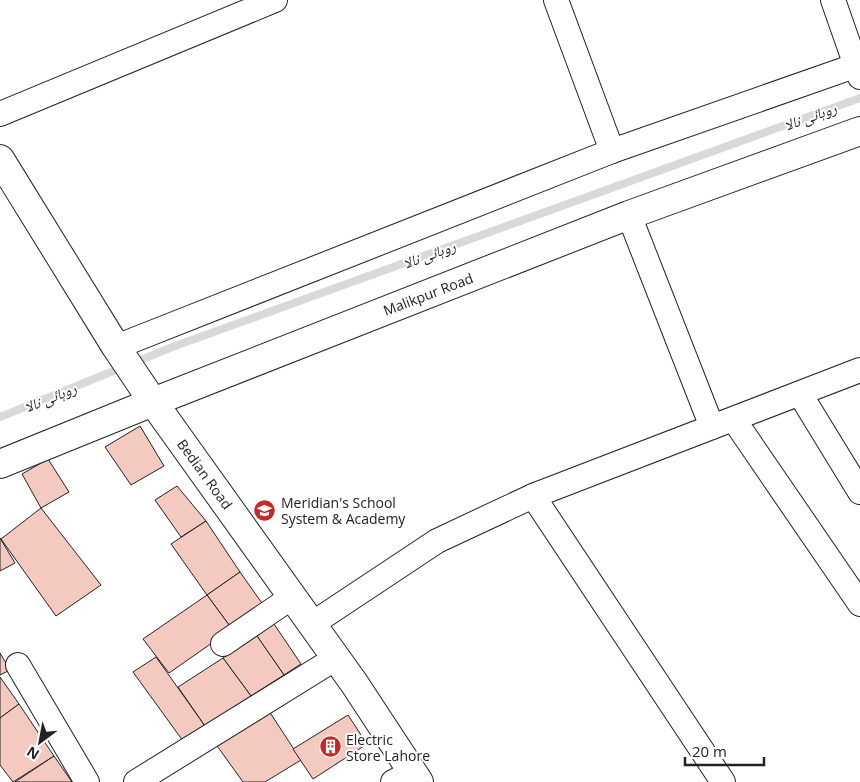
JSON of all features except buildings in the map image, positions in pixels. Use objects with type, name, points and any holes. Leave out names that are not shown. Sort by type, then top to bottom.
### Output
[{"type":"street","points":[[0,114],[275,0]]},
{"type":"street","points":[[556,0],[612,150]]},
{"type":"street","points":[[119,352],[612,150],[858,69],[833,0]]},
{"type":"street","name":"Malikpur Road","points":[[0,464],[149,395],[860,131]]},
{"type":"street","name":"Bedian Road","points":[[0,159],[119,352],[336,658],[408,779]]},
{"type":"street","points":[[630,215],[712,427]]},
{"type":"street","points":[[312,624],[436,541],[533,496],[860,370]]},
{"type":"street","points":[[800,394],[860,492]]},
{"type":"street","points":[[734,420],[853,581],[860,604]]},
{"type":"street","points":[[533,496],[723,782]]},
{"type":"street","points":[[223,644],[292,597]]},
{"type":"street","points":[[136,782],[336,658]]},
{"type":"street","points":[[18,665],[88,782]]},
{"type":"waterway","name":"روہائی نالا","points":[[0,417],[175,346],[860,98]]},
{"type":"place","name":"Meridian's School System & Academy","points":[[265,510]]},
{"type":"place","name":"Electric Store Lahore","points":[[330,747]]}]
